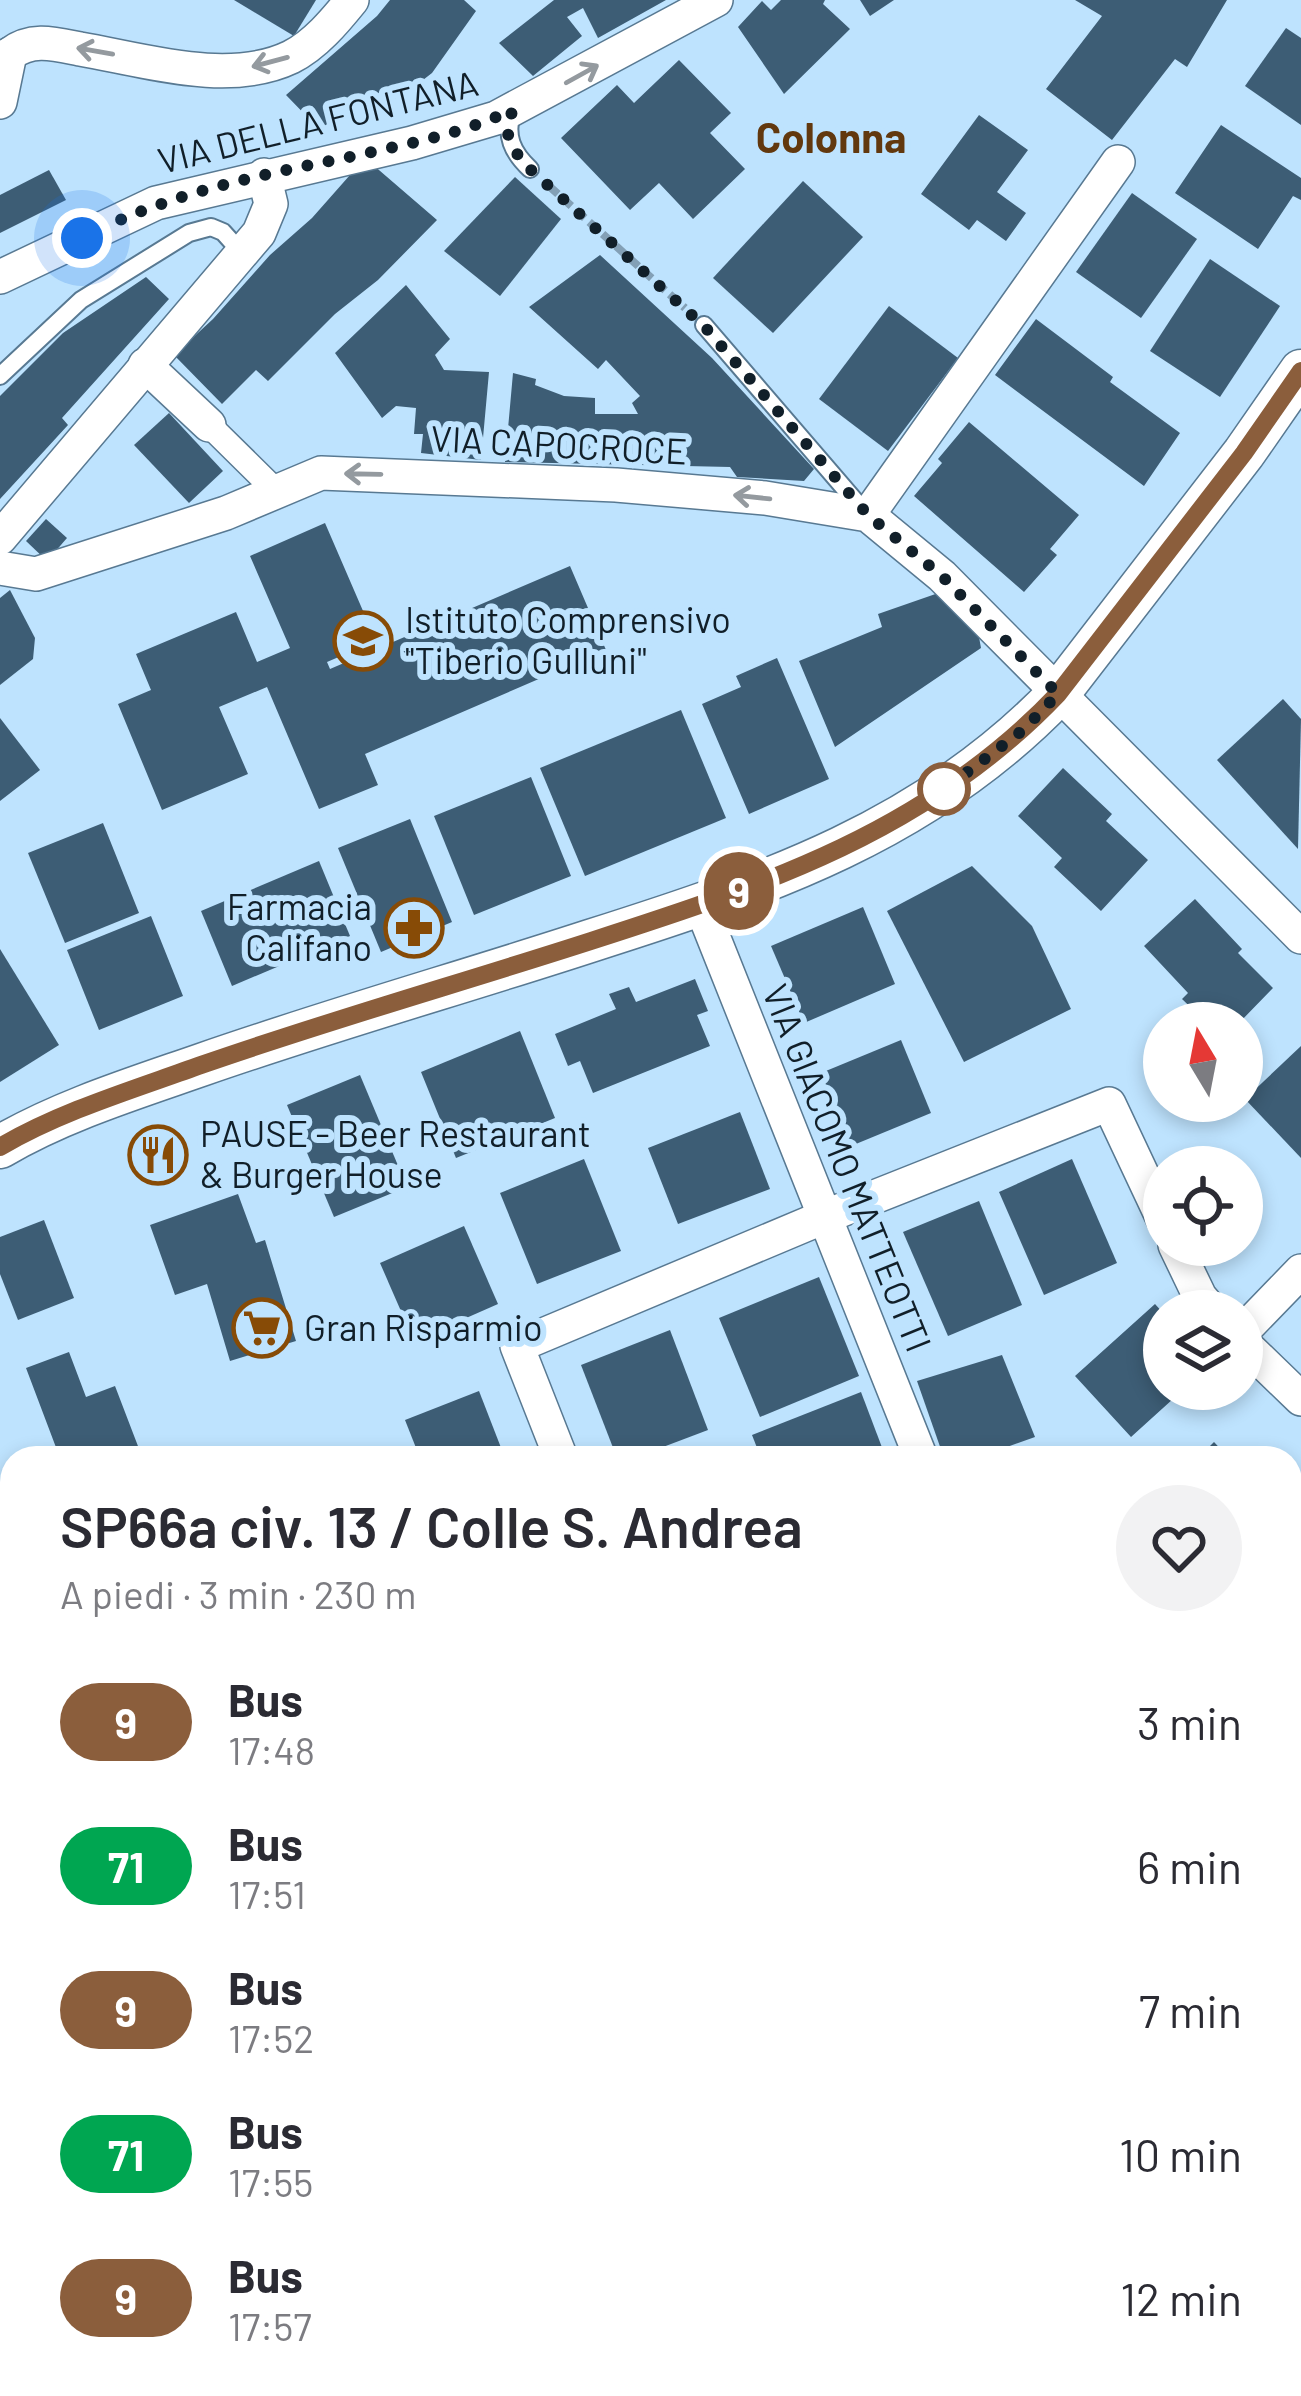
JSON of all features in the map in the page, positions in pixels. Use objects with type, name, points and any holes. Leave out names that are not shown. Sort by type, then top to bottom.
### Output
[{"type":"street","points":[[0,102],[5,49],[22,44],[48,43],[183,66],[247,68],[290,57],[352,0]]},
{"type":"street","name":"VIA DELLA FONTANA","points":[[1,277],[134,211],[444,135],[512,110],[716,0]]},
{"type":"street","points":[[1118,162],[868,515],[942,576],[1301,937]]},
{"type":"street","points":[[0,538],[260,233],[269,214],[265,176]]},
{"type":"street","points":[[146,364],[277,492]]},
{"type":"street","points":[[0,1147],[137,1088],[272,1040],[701,906],[858,843],[950,785],[1023,730],[1058,694],[1244,453],[1301,371]]},
{"type":"street","name":"VIA CAPOCROCE","points":[[0,568],[36,574],[226,513],[321,473],[744,496],[868,515]]},
{"type":"street","name":"VIA GIACOMO MATTEOTTI","points":[[701,906],[916,1446]]},
{"type":"street","points":[[556,1446],[517,1346],[1109,1104],[1143,1176]]},
{"type":"street","points":[[1263,1310],[1301,1271]]},
{"type":"street","points":[[1263,1362],[1301,1399]]},
{"type":"lane","points":[[512,110],[508,123],[511,145],[530,169]]},
{"type":"lane","points":[[0,376],[81,300],[190,232],[212,227],[241,252]]},
{"type":"lane","points":[[0,288],[1,277]]},
{"type":"lane","points":[[704,326],[868,515]]},
{"type":"path","points":[[530,169],[704,326]]},
{"type":"building","points":[[234,0],[316,0],[294,36]]},
{"type":"building","points":[[390,0],[464,0],[476,11],[432,73],[397,100],[387,88],[319,129],[286,95]]},
{"type":"building","points":[[554,0],[666,0],[598,38],[583,8],[567,17],[582,36],[533,76],[499,43]]},
{"type":"building","points":[[781,0],[825,0],[823,4],[850,29],[784,94],[738,27],[762,1],[771,10]]},
{"type":"building","points":[[860,0],[894,0],[870,16]]},
{"type":"building","points":[[1075,0],[1227,0],[1187,67],[1175,59],[1112,140],[1046,89],[1102,16]]},
{"type":"building","points":[[1286,28],[1301,38],[1301,125],[1245,86]]},
{"type":"building","points":[[679,60],[731,113],[710,133],[745,169],[693,219],[659,183],[630,210],[561,138],[617,85],[634,103]]},
{"type":"building","points":[[979,115],[1028,150],[997,192],[1026,213],[1006,241],[977,220],[969,230],[921,194]]},
{"type":"building","points":[[1221,125],[1301,178],[1301,200],[1293,196],[1258,249],[1175,193]]},
{"type":"building","points":[[365,158],[437,220],[268,381],[256,370],[222,404],[174,355],[312,218]]},
{"type":"building","points":[[49,170],[66,200],[0,233],[0,195]]},
{"type":"building","points":[[515,177],[561,219],[500,296],[444,251]]},
{"type":"building","points":[[803,181],[863,237],[773,333],[713,278]]},
{"type":"building","points":[[1132,193],[1197,239],[1141,318],[1076,272]]},
{"type":"building","points":[[600,255],[712,358],[814,469],[804,481],[737,477],[730,467],[505,462],[513,373],[536,379],[535,385],[564,396],[595,398],[595,414],[638,414],[632,403],[640,396],[606,360],[598,369],[529,307]]},
{"type":"building","points":[[1210,259],[1280,306],[1220,397],[1150,351]]},
{"type":"building","points":[[146,277],[169,299],[62,418],[68,425],[0,499],[0,396],[63,333]]},
{"type":"building","points":[[406,285],[450,339],[435,355],[444,370],[489,372],[481,460],[421,453],[423,434],[414,434],[416,408],[396,406],[382,418],[335,353]]},
{"type":"building","points":[[889,306],[958,358],[888,451],[819,399]]},
{"type":"building","points":[[1036,319],[1180,433],[1144,486],[995,375]]},
{"type":"building","points":[[169,413],[223,471],[189,503],[134,445]]},
{"type":"building","points":[[969,422],[1079,515],[1050,549],[1057,555],[1024,592],[914,496]]},
{"type":"building","points":[[46,519],[67,538],[47,561],[26,541]]},
{"type":"building","points":[[325,523],[376,641],[327,662],[330,669],[570,566],[606,650],[365,754],[378,785],[319,809],[267,687],[219,707],[248,774],[162,810],[118,704],[151,690],[136,654],[236,612],[257,662],[290,648],[250,556]]},
{"type":"building","points":[[10,590],[35,638],[33,659],[0,685],[0,598]]},
{"type":"building","points":[[947,590],[977,626],[981,648],[835,747],[799,661],[882,627],[878,614]]},
{"type":"building","points":[[777,658],[829,779],[749,814],[702,704],[741,687],[736,676]]},
{"type":"building","points":[[1283,699],[1301,719],[1298,849],[1217,760]]},
{"type":"building","points":[[681,710],[726,818],[585,876],[540,768]]},
{"type":"building","points":[[0,718],[40,770],[0,801]]},
{"type":"building","points":[[1063,768],[1112,814],[1106,821],[1148,860],[1101,911],[1054,867],[1062,858],[1018,816]]},
{"type":"building","points":[[531,777],[571,876],[474,915],[434,816]]},
{"type":"building","points":[[410,819],[452,922],[381,952],[338,848]]},
{"type":"building","points":[[103,823],[139,913],[65,943],[28,853]]},
{"type":"building","points":[[319,861],[350,936],[232,986],[201,911]]},
{"type":"building","points":[[972,866],[1032,926],[1071,1009],[964,1062],[887,911]]},
{"type":"building","points":[[1195,899],[1273,988],[1259,1002],[1185,1002],[1182,999],[1188,993],[1144,946]]},
{"type":"building","points":[[863,907],[895,984],[804,1023],[771,946]]},
{"type":"building","points":[[151,916],[183,996],[99,1030],[67,950]]},
{"type":"building","points":[[0,949],[59,1045],[0,1082]]},
{"type":"building","points":[[695,979],[708,1011],[697,1015],[710,1046],[593,1093],[580,1061],[568,1066],[555,1034],[616,1009],[609,994],[629,987],[636,1002]]},
{"type":"building","points":[[520,1031],[555,1118],[456,1158],[421,1072]]},
{"type":"building","points":[[901,1040],[931,1113],[851,1146],[821,1073]]},
{"type":"building","points":[[1301,1046],[1301,1158],[1263,1118],[1263,1082]]},
{"type":"building","points":[[360,1075],[407,1187],[334,1217],[287,1105]]},
{"type":"building","points":[[740,1112],[770,1189],[678,1224],[648,1148]]},
{"type":"building","points":[[584,1159],[621,1251],[537,1284],[500,1193]]},
{"type":"building","points":[[1072,1159],[1117,1263],[1044,1295],[999,1192]]},
{"type":"building","points":[[238,1194],[256,1243],[265,1240],[296,1341],[230,1361],[207,1284],[175,1295],[150,1225]]},
{"type":"building","points":[[979,1201],[1022,1305],[948,1336],[903,1232]]},
{"type":"building","points":[[44,1220],[74,1298],[18,1320],[0,1274],[0,1237]]},
{"type":"building","points":[[464,1226],[498,1304],[414,1341],[380,1263]]},
{"type":"building","points":[[819,1277],[859,1376],[760,1417],[719,1318]]},
{"type":"building","points":[[1143,1315],[1143,1410],[1161,1410],[1131,1437],[1075,1376]]},
{"type":"building","points":[[670,1330],[708,1430],[666,1446],[612,1446],[581,1365]]},
{"type":"building","points":[[69,1352],[86,1397],[115,1386],[138,1446],[55,1446],[26,1368]]},
{"type":"building","points":[[1002,1355],[1035,1437],[1010,1446],[940,1446],[917,1381]]},
{"type":"building","points":[[479,1391],[500,1446],[415,1446],[405,1420]]},
{"type":"building","points":[[861,1392],[881,1446],[756,1446],[752,1435]]},
{"type":"bus line","name":"9","points":[[0,1147],[137,1088],[272,1040],[701,906],[858,843],[932,799],[1023,730],[1058,694],[1244,453],[1301,371]]},
{"type":"place","name":"Istituto Comprensivo \"Tiberio Gulluni\"","points":[[363,641]]},
{"type":"place","name":"Farmacia Califano","points":[[414,928]]},
{"type":"place","name":"PAUSE - Beer Restaurant & Burger House","points":[[158,1155]]},
{"type":"place","name":"Gran Risparmio","points":[[262,1328]]},
{"type":"district","name":"Colonna","points":[[831,138]]},
{"type":"route","points":[[82,238],[134,211],[177,196],[412,143],[512,110],[508,136],[521,161],[704,326],[868,515],[942,576],[1058,694],[1023,730],[932,799],[944,789]]}]
